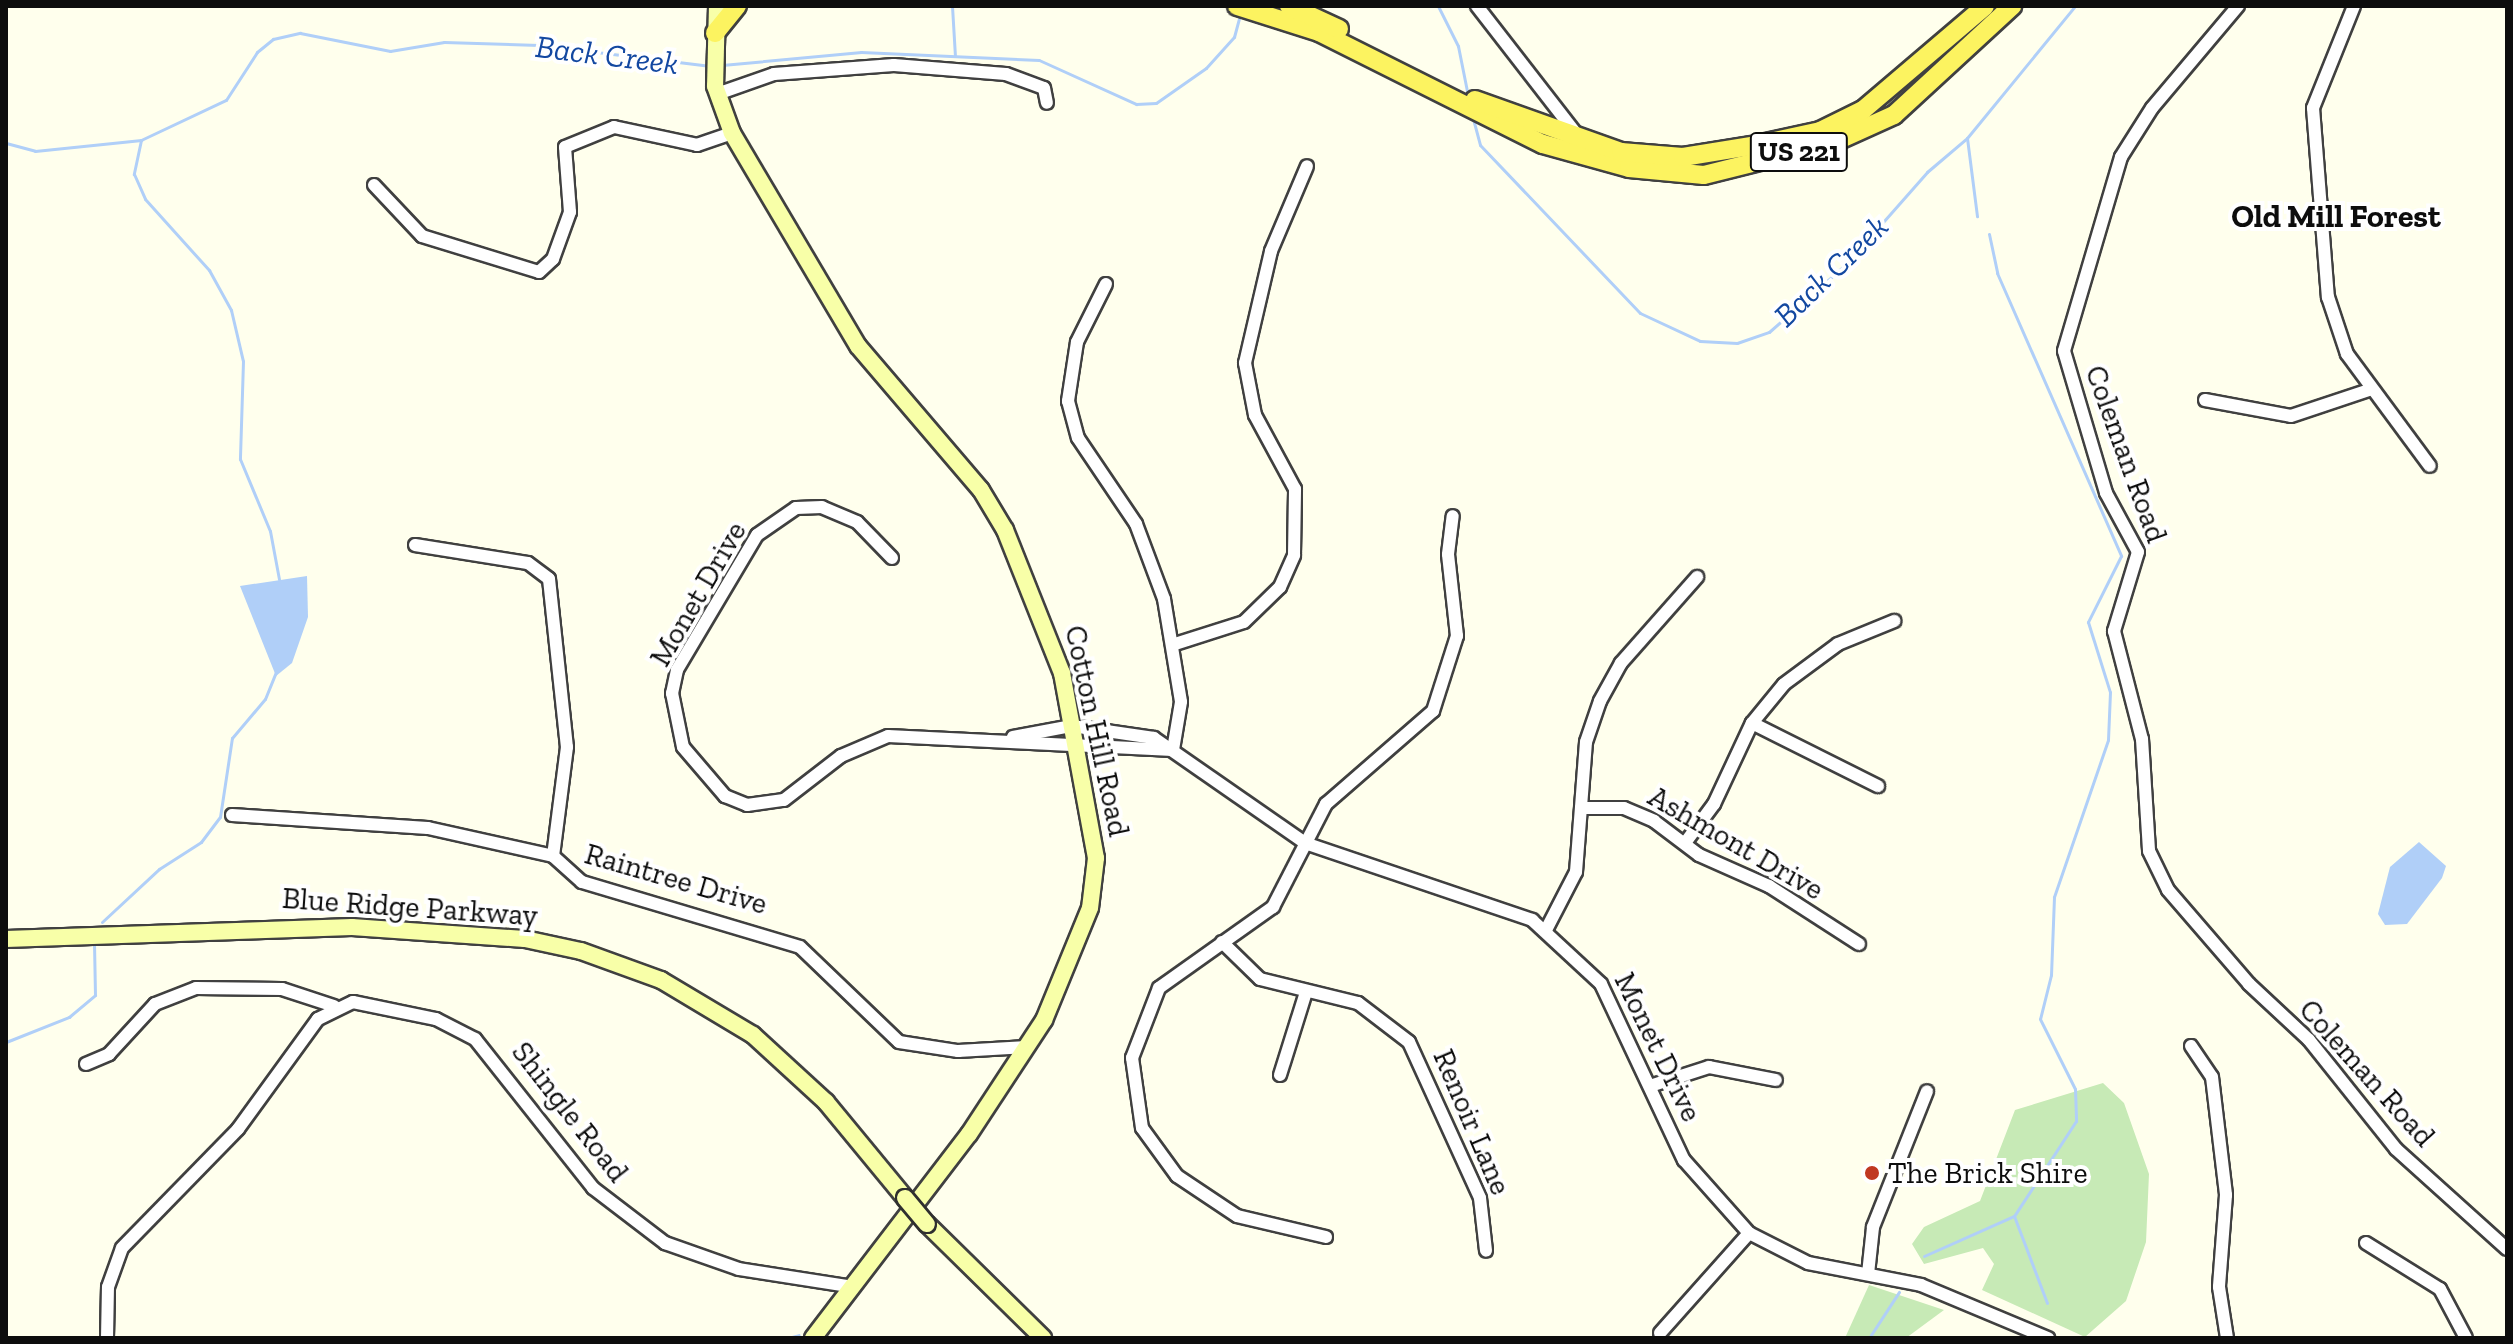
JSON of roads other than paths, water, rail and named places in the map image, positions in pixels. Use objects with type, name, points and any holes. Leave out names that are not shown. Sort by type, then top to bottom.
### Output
[{"type":"main road","points":[[715,33],[737,6]]},
{"type":"main road","name":"US 221","points":[[1237,6],[1319,32],[1541,135],[1629,168],[1704,175],[1832,143],[1894,115],[2012,6]]},
{"type":"main road","name":"US 221","points":[[1289,6],[1541,135],[1683,157],[1820,131],[1879,99],[1985,6]]},
{"type":"street","name":"Cotton Hill Road","points":[[717,6],[714,76],[717,94],[732,133],[865,356],[994,509],[1055,649],[1095,837],[1094,892],[1060,988],[1027,1047],[854,1287],[813,1338]]},
{"type":"street","points":[[1477,6],[1527,79],[1585,143]]},
{"type":"street","name":"Coleman Road","points":[[2238,6],[2125,148],[2064,351],[2106,493],[2138,552],[2114,631],[2142,739],[2149,851],[2168,890],[2249,984],[2309,1040],[2396,1149],[2507,1249]]},
{"type":"street","points":[[2354,6],[2316,94],[2313,140],[2328,297],[2339,338],[2372,389],[2430,466]]},
{"type":"street","points":[[717,94],[774,74],[894,65],[1006,74],[1044,88],[1047,103]]},
{"type":"street","points":[[374,185],[422,236],[483,260],[543,271],[570,212],[565,147],[614,127],[697,145],[732,133]]},
{"type":"street","points":[[1175,644],[1230,630],[1257,613],[1294,555],[1295,489],[1255,415],[1245,363],[1271,251],[1307,166]]},
{"type":"street","points":[[1106,284],[1071,362],[1071,418],[1086,454],[1147,547],[1175,644],[1181,702],[1173,750]]},
{"type":"street","points":[[2205,400],[2291,416],[2372,389]]},
{"type":"street","name":"Monet Drive","points":[[892,558],[857,522],[822,507],[796,508],[757,535],[677,670],[674,720],[697,771],[725,796],[769,803],[801,792],[841,756],[888,736],[1013,737],[1173,750]]},
{"type":"street","points":[[1326,1237],[1258,1224],[1193,1189],[1161,1159],[1135,1109],[1132,1058],[1149,1003],[1172,974],[1273,907],[1305,843],[1337,790],[1405,742],[1442,693],[1457,636],[1448,554],[1453,516]]},
{"type":"street","points":[[415,545],[528,563],[549,579],[567,747],[553,856]]},
{"type":"street","points":[[1546,930],[1576,872],[1586,742],[1600,701],[1621,663],[1697,577]]},
{"type":"street","points":[[1685,843],[1714,804],[1752,723],[1819,655],[1894,621]]},
{"type":"street","points":[[1752,723],[1878,786]]},
{"type":"street","name":"Monet Drive","points":[[1013,737],[1072,726],[1135,733],[1173,750],[1305,843],[1490,901],[1546,930],[1611,999],[1695,1179],[1749,1233],[1808,1263],[1921,1285],[2048,1338]]},
{"type":"street","name":"Ashmont Drive","points":[[1581,808],[1639,813],[1859,944]]},
{"type":"street","name":"Raintree Drive","points":[[232,815],[428,828],[553,856],[582,882],[800,947],[899,1042],[958,1051],[1027,1047]]},
{"type":"street","name":"Blue Ridge Parkway","points":[[6,939],[163,928],[352,927],[525,939],[581,951],[661,980],[753,1035],[826,1102],[927,1224],[1043,1338]]},
{"type":"street","name":"Renoir Lane","points":[[1222,942],[1260,979],[1373,1010],[1409,1042],[1480,1198],[1486,1251]]},
{"type":"street","name":"Shingle Road","points":[[86,1064],[109,1054],[155,1004],[196,988],[282,989],[334,1006],[415,1013],[475,1039],[600,1195],[665,1243],[739,1269],[854,1287]]},
{"type":"street","points":[[1280,1075],[1306,992]]},
{"type":"street","points":[[107,1338],[108,1287],[122,1248],[238,1129],[334,1006]]},
{"type":"street","points":[[2191,1046],[2212,1077],[2226,1195],[2219,1287],[2227,1338]]},
{"type":"street","points":[[1650,1086],[1709,1067],[1776,1080]]},
{"type":"street","points":[[1868,1274],[1873,1227],[1927,1091]]},
{"type":"street","points":[[1660,1333],[1749,1233]]},
{"type":"street","points":[[2366,1243],[2440,1289],[2466,1338]]},
{"type":"water","points":[[307,576],[308,617],[292,663],[276,676],[240,586]]},
{"type":"water","points":[[2419,842],[2446,866],[2442,878],[2407,924],[2385,925],[2378,914],[2390,867]]},
{"type":"waterway","points":[[952,6],[955,56]]},
{"type":"waterway","name":"Back Creek","points":[[1438,6],[1458,46],[1468,96]]},
{"type":"waterway","name":"Back Creek","points":[[1472,115],[1480,145],[1640,313],[1700,341],[1737,343],[1769,332],[1846,264],[1927,172],[1967,138],[2075,6]]},
{"type":"waterway","name":"Back Creek","points":[[722,65],[861,52],[1039,60],[1136,104],[1156,103],[1206,68],[1234,37],[1240,14]]},
{"type":"waterway","name":"Back Creek","points":[[6,143],[35,151],[141,140],[226,100],[257,52],[273,39],[300,33],[390,51],[444,42],[539,45],[711,66]]},
{"type":"waterway","points":[[1967,138],[1977,216]]},
{"type":"waterway","points":[[141,140],[134,174],[145,199],[209,270],[231,310],[243,361],[240,459],[270,531],[279,579]]},
{"type":"waterway","points":[[1989,234],[1997,273],[2121,556],[2088,622],[2110,692],[2108,740],[2054,897],[2051,975],[2040,1019],[2075,1089],[2076,1121],[2014,1216],[2047,1303]]},
{"type":"waterway","points":[[102,922],[159,869],[201,842],[220,817],[232,738],[265,699],[276,672]]},
{"type":"waterway","points":[[6,1042],[69,1017],[95,995],[94,941]]},
{"type":"waterway","points":[[1924,1256],[2014,1216]]},
{"type":"waterway","points":[[1869,1338],[1899,1292]]},
{"type":"waterway","points":[[788,1338],[799,1335]]},
{"type":"place","name":"The Brick Shire","points":[[1872,1173]]},
{"type":"district","name":"Old Mill Forest","points":[[2336,216]]}]
